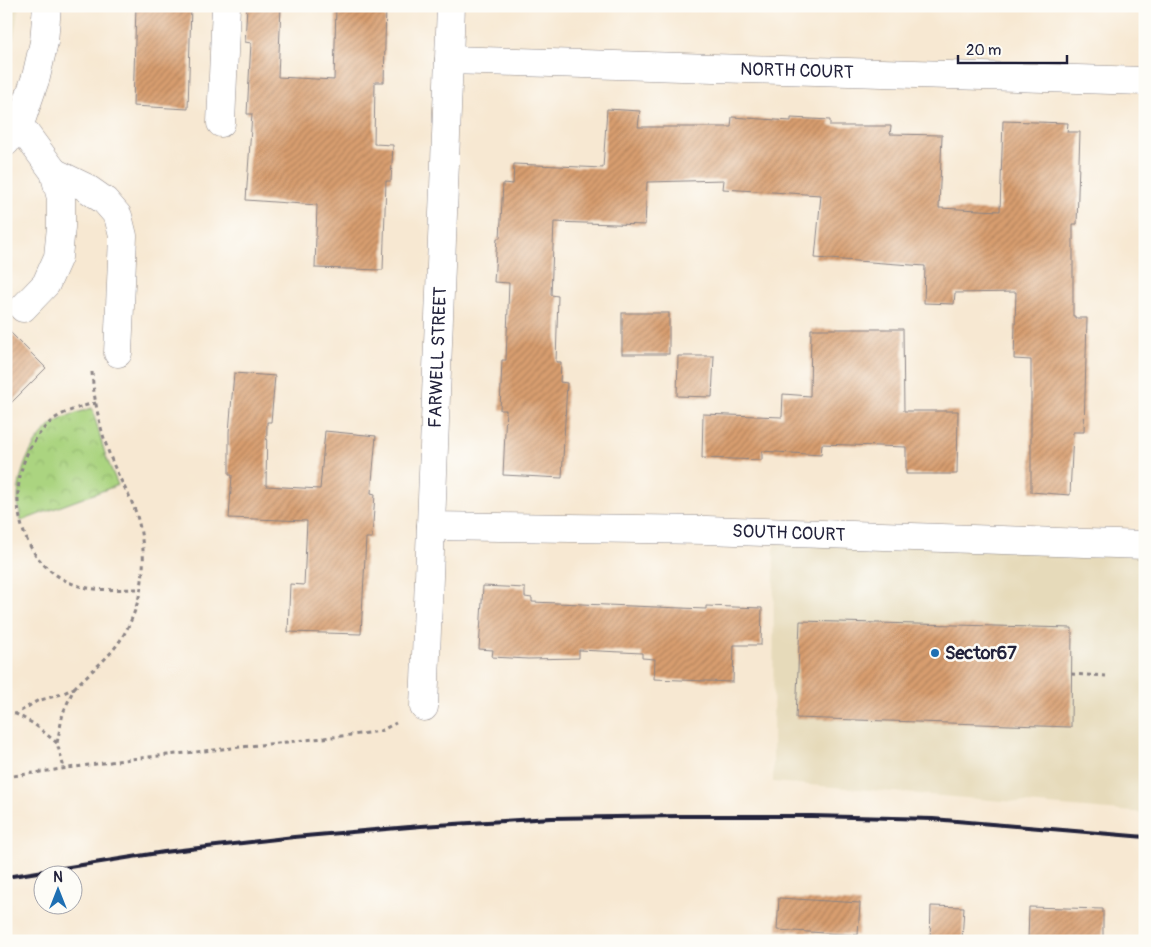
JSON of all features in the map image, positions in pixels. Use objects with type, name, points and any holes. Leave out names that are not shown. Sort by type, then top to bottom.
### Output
[{"type":"street","points":[[47,6],[44,42],[36,77],[22,118],[12,133],[54,172],[105,201],[118,216],[124,236],[118,353]]},
{"type":"street","points":[[221,123],[226,6]]},
{"type":"street","name":"FARWELL STREET","points":[[424,707],[451,6]]},
{"type":"street","name":"NORTH COURT","points":[[449,60],[1145,81]]},
{"type":"street","points":[[23,308],[46,284],[58,257],[61,198],[54,172]]},
{"type":"street","name":"SOUTH COURT","points":[[431,526],[706,530],[1145,545]]},
{"type":"path","points":[[16,714],[38,700],[62,694],[74,688],[95,670],[118,643],[134,612],[140,589],[143,571],[141,534],[136,514],[107,445],[96,403],[91,364]]},
{"type":"path","points":[[96,403],[71,410],[53,419],[24,452],[17,472],[14,495],[15,516],[32,554],[44,567],[60,578],[77,586],[96,590],[140,589]]},
{"type":"path","points":[[6,495],[14,495]]},
{"type":"path","points":[[1072,674],[1106,676]]},
{"type":"path","points":[[64,768],[56,743],[63,713],[74,688]]},
{"type":"path","points":[[6,777],[131,759],[380,731],[424,707]]},
{"type":"path","points":[[6,714],[16,714],[34,724],[56,743]]},
{"type":"shaded area","points":[[6,6],[19,6],[9,68],[6,74]]},
{"type":"shaded area","points":[[774,532],[1145,545],[1145,813],[773,782]]},
{"type":"green space","points":[[92,408],[106,457],[118,485],[21,521],[18,502],[19,488],[24,466],[34,446],[40,437],[56,422]]},
{"type":"building","points":[[136,6],[191,6],[188,109],[133,106]]},
{"type":"building","points":[[247,6],[281,6],[278,77],[334,80],[336,6],[386,6],[384,82],[375,82],[374,144],[393,145],[391,181],[386,181],[383,270],[315,268],[317,205],[246,200],[252,114],[247,114],[251,43],[245,42]]},
{"type":"building","points":[[607,109],[640,111],[638,127],[731,127],[732,117],[791,121],[791,118],[830,120],[830,126],[891,126],[890,134],[942,135],[939,208],[1000,211],[1003,121],[1068,123],[1067,132],[1080,132],[1077,224],[1073,224],[1073,316],[1075,318],[1087,318],[1084,432],[1073,432],[1070,495],[1031,492],[1031,360],[1014,359],[1016,292],[955,293],[954,304],[924,303],[925,266],[815,258],[821,195],[723,189],[724,180],[647,182],[645,225],[554,222],[551,295],[558,296],[556,362],[561,362],[560,382],[567,383],[562,478],[503,475],[506,410],[500,410],[502,360],[506,360],[509,283],[494,282],[497,238],[500,238],[503,183],[513,184],[514,164],[603,168]]},
{"type":"building","points":[[622,313],[669,313],[669,354],[622,354]]},
{"type":"building","points":[[6,328],[46,368],[6,408]]},
{"type":"building","points":[[811,329],[903,329],[904,411],[958,411],[957,474],[906,474],[906,447],[822,444],[821,455],[762,451],[762,460],[702,458],[703,414],[782,417],[783,394],[810,396]]},
{"type":"building","points":[[678,356],[714,356],[712,397],[677,396]]},
{"type":"building","points":[[234,373],[275,376],[271,422],[267,422],[266,486],[320,489],[325,431],[376,436],[371,493],[375,494],[372,538],[366,538],[361,634],[288,632],[290,584],[304,585],[307,521],[229,518],[232,475],[229,475],[229,432]]},
{"type":"building","points":[[483,586],[525,588],[525,597],[532,598],[532,602],[706,609],[706,606],[762,608],[761,645],[734,645],[733,682],[654,679],[655,659],[642,658],[642,653],[579,650],[579,658],[528,659],[492,657],[493,650],[479,649]]},
{"type":"building","name":"Sector67","points":[[800,621],[1072,628],[1071,727],[796,718]]},
{"type":"building","points":[[779,898],[860,903],[858,935],[777,930]]},
{"type":"building","points":[[931,906],[964,907],[962,941],[930,941]]},
{"type":"building","points":[[1029,907],[1103,909],[1103,941],[1028,941]]},
{"type":"railway","points":[[6,877],[164,852],[294,837],[421,826],[551,818],[812,816],[933,819],[1145,837]]},
{"type":"place","name":"Sector67","points":[[935,653]]}]
